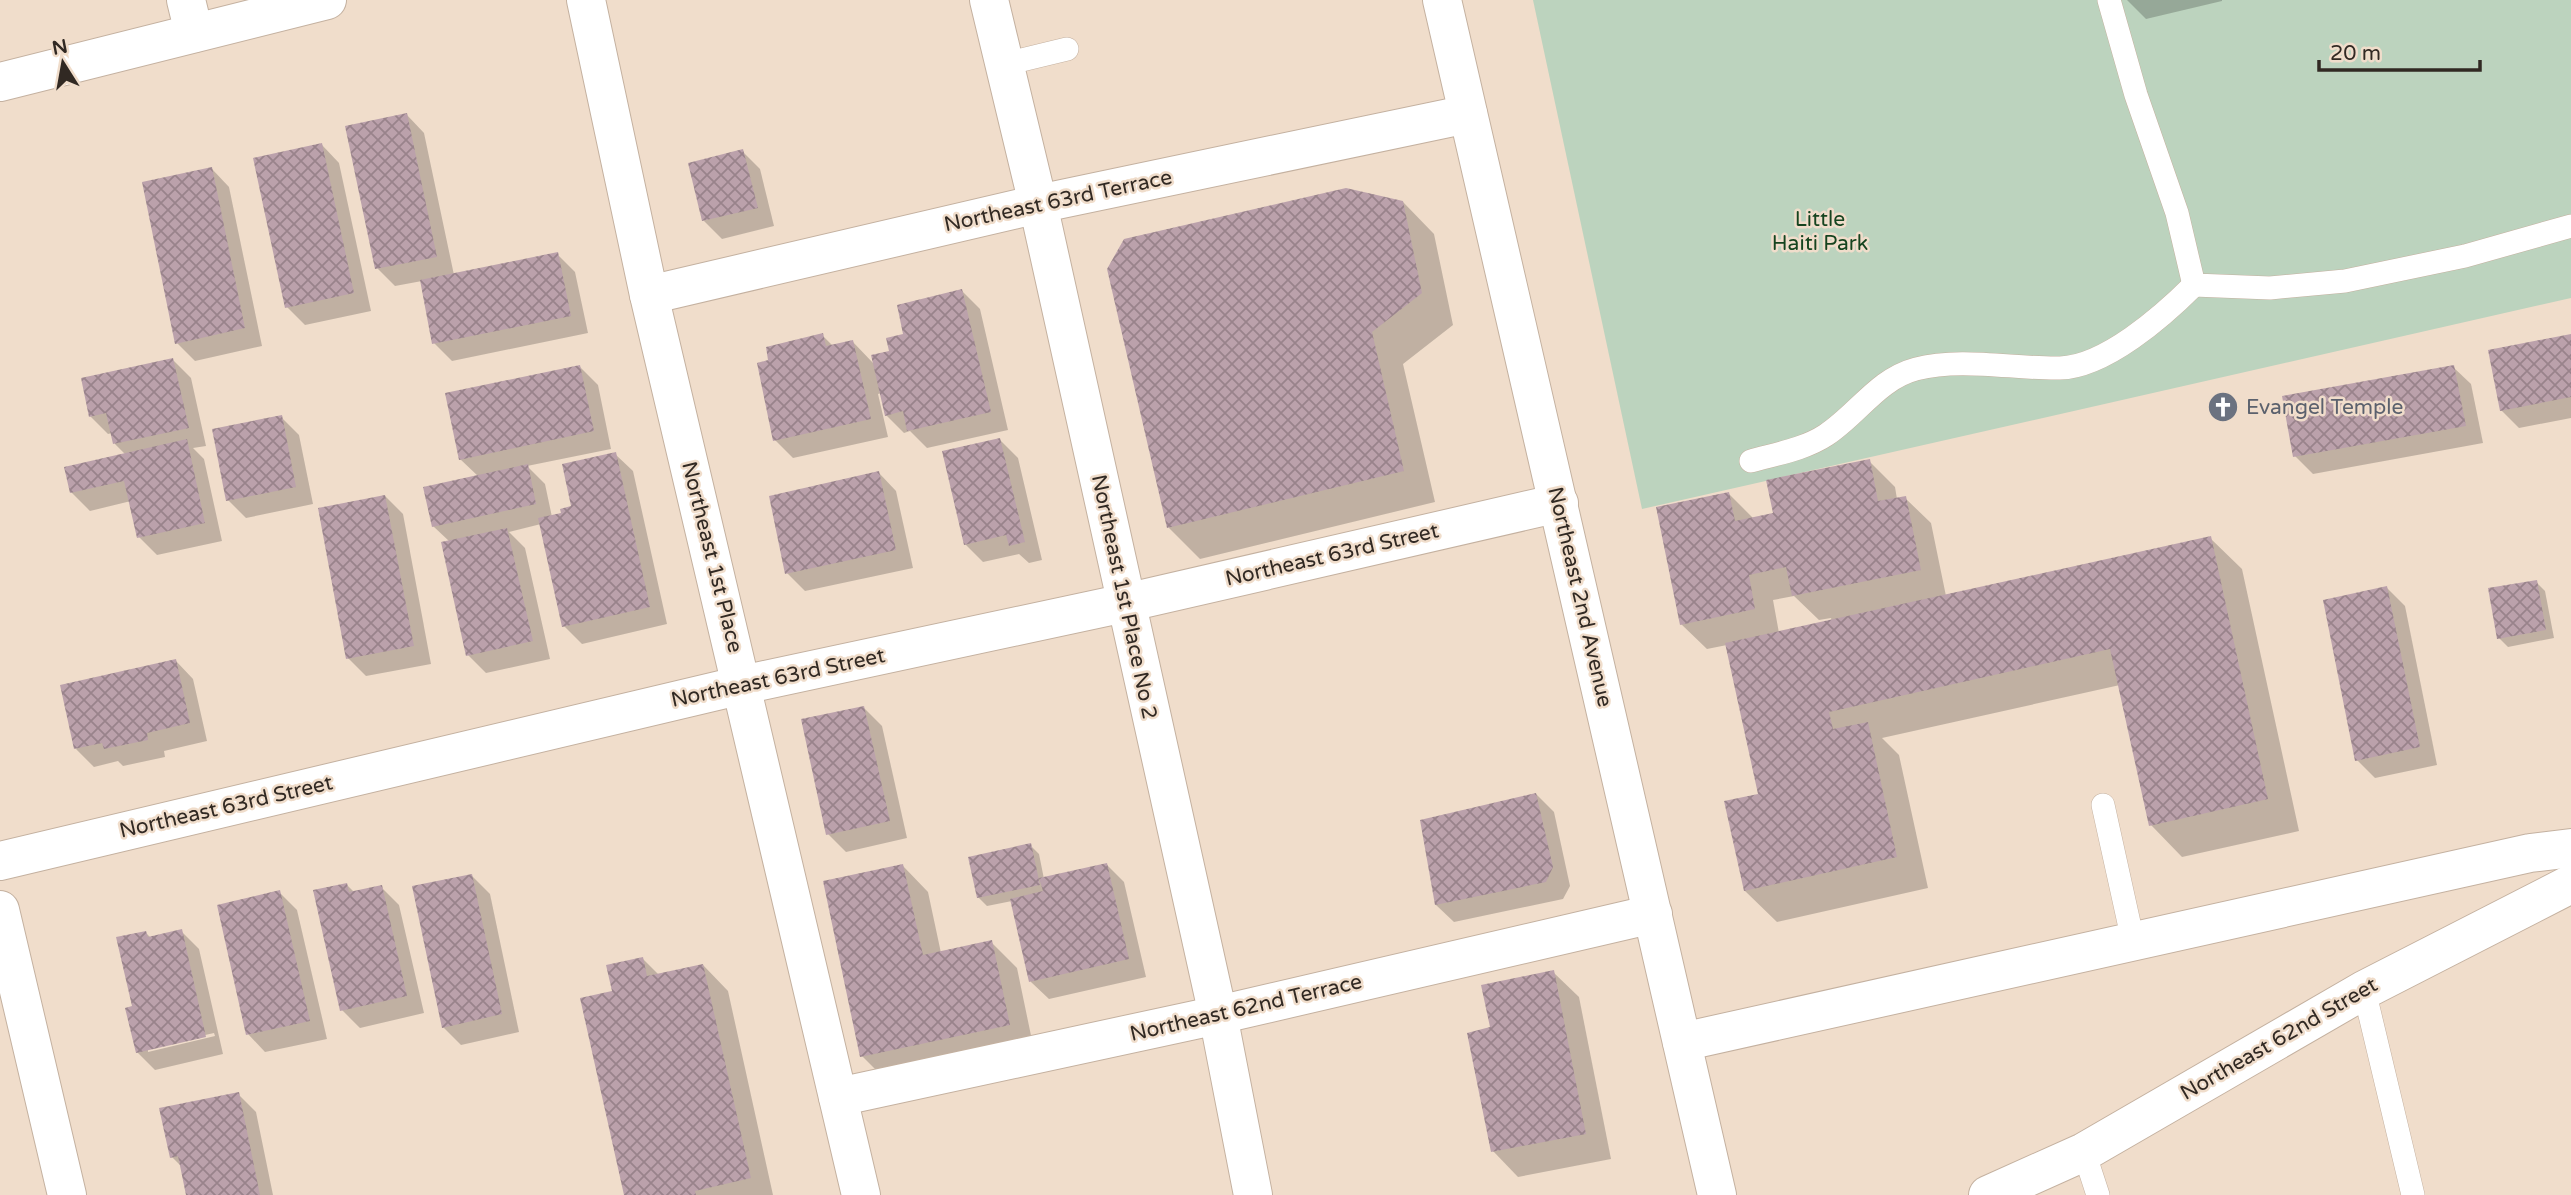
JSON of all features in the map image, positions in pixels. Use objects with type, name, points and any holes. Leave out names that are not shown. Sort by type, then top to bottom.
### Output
[{"type":"street","points":[[0,82],[190,16],[327,0]]},
{"type":"street","name":"Northeast 1st Place","points":[[586,0],[649,295],[861,1195]]},
{"type":"street","name":"Northeast 1st Place No 2","points":[[989,0],[1038,204],[1218,1015],[1253,1195]]},
{"type":"street","name":"Northeast 2nd Avenue","points":[[1442,0],[1717,1195]]},
{"type":"street","name":"Northeast 63rd Terrace","points":[[649,295],[1038,204],[1468,114]]},
{"type":"street","name":"Northeast 63rd Street","points":[[0,861],[742,685],[1125,603],[1559,503]]},
{"type":"street","points":[[1682,1042],[2517,856],[2571,848]]},
{"type":"street","name":"Northeast 62nd Street","points":[[1988,1195],[2084,1152],[2364,990],[2571,884]]},
{"type":"street","points":[[0,909],[67,1195]]},
{"type":"street","name":"Northeast 62nd Terrace","points":[[838,1097],[1218,1015],[1653,914]]},
{"type":"lane","points":[[2109,0],[2136,96],[2176,213],[2194,285]]},
{"type":"lane","points":[[1004,64],[1067,49]]},
{"type":"lane","points":[[1751,461],[1804,446],[1826,435],[1890,378],[1917,369],[1961,365],[2063,368],[2098,358],[2158,318],[2194,285],[2270,288],[2345,281],[2465,256],[2571,226]]},
{"type":"lane","points":[[2103,805],[2133,941]]},
{"type":"lane","points":[[2364,990],[2413,1195]]},
{"type":"lane","points":[[2084,1152],[2098,1195]]},
{"type":"green space","name":"Little Haiti Park","points":[[1533,0],[2571,0],[2571,298],[1642,509]]},
{"type":"building","points":[[407,113],[437,257],[375,269],[345,126]]},
{"type":"building","points":[[322,143],[354,293],[285,308],[253,158]]},
{"type":"building","points":[[743,149],[758,208],[702,221],[688,163]]},
{"type":"building","points":[[212,167],[245,328],[175,344],[142,182]]},
{"type":"building","points":[[1346,188],[1403,201],[1422,293],[1372,332],[1404,471],[1167,528],[1107,269],[1124,239]]},
{"type":"building","points":[[558,252],[571,316],[432,344],[420,280]]},
{"type":"building","points":[[962,289],[991,412],[907,431],[903,411],[885,416],[871,355],[889,351],[886,338],[903,334],[897,305]]},
{"type":"building","points":[[823,333],[826,346],[853,340],[871,419],[773,441],[757,363],[768,360],[766,347]]},
{"type":"building","points":[[2571,334],[2571,397],[2500,411],[2488,350]]},
{"type":"building","points":[[173,358],[189,428],[113,444],[106,413],[89,417],[81,378]]},
{"type":"building","points":[[580,365],[594,431],[459,460],[445,393]]},
{"type":"building","points":[[2454,365],[2466,426],[2293,457],[2282,396]]},
{"type":"building","points":[[282,415],[296,487],[226,501],[212,429]]},
{"type":"building","points":[[1000,438],[1025,542],[1009,546],[1006,535],[964,545],[942,451]]},
{"type":"building","points":[[187,439],[205,523],[137,538],[124,481],[70,493],[64,467]]},
{"type":"building","points":[[616,452],[650,607],[562,627],[538,518],[561,513],[560,509],[571,506],[562,464]]},
{"type":"building","points":[[1870,459],[1878,501],[1906,496],[1921,570],[1792,596],[1786,567],[1749,575],[1755,609],[1680,625],[1656,507],[1729,492],[1735,521],[1773,513],[1766,480]]},
{"type":"building","points":[[528,464],[536,504],[432,527],[423,487]]},
{"type":"building","points":[[879,471],[896,550],[785,574],[769,496]]},
{"type":"building","points":[[385,495],[414,646],[346,659],[318,508]]},
{"type":"building","points":[[507,528],[533,641],[466,656],[441,542]]},
{"type":"building","points":[[2211,536],[2268,799],[2149,826],[2110,649],[1829,712],[1833,729],[1868,722],[1897,857],[1744,891],[1724,801],[1758,794],[1725,643]]},
{"type":"building","points":[[2537,580],[2546,630],[2497,639],[2488,588]]},
{"type":"building","points":[[2387,586],[2420,747],[2355,761],[2323,600]]},
{"type":"building","points":[[176,659],[190,723],[147,733],[148,740],[104,749],[102,743],[74,749],[60,685]]},
{"type":"building","points":[[864,706],[890,821],[826,835],[801,719]]},
{"type":"building","points":[[1536,793],[1553,867],[1546,882],[1435,905],[1420,820]]},
{"type":"building","points":[[1031,843],[1040,885],[977,898],[968,857]]},
{"type":"building","points":[[1107,863],[1129,959],[1029,982],[1010,899],[1043,891],[1039,878]]},
{"type":"building","points":[[903,864],[923,955],[992,940],[1010,1025],[860,1057],[823,881]]},
{"type":"building","points":[[472,874],[502,1014],[442,1028],[412,886]]},
{"type":"building","points":[[347,883],[349,892],[382,885],[407,996],[340,1011],[313,890]]},
{"type":"building","points":[[280,890],[310,1021],[246,1035],[217,905]]},
{"type":"building","points":[[182,929],[206,1037],[136,1053],[125,1008],[132,1006],[116,937],[146,931],[148,937]]},
{"type":"building","points":[[643,957],[647,976],[703,964],[751,1178],[695,1191],[696,1195],[624,1195],[580,998],[612,991],[606,965]]},
{"type":"building","points":[[1554,970],[1586,1134],[1491,1152],[1467,1033],[1490,1027],[1481,985]]},
{"type":"building","points":[[239,1092],[260,1195],[186,1195],[178,1156],[170,1158],[159,1108]]},
{"type":"place","name":"Evangel Temple","points":[[2223,407]]}]
